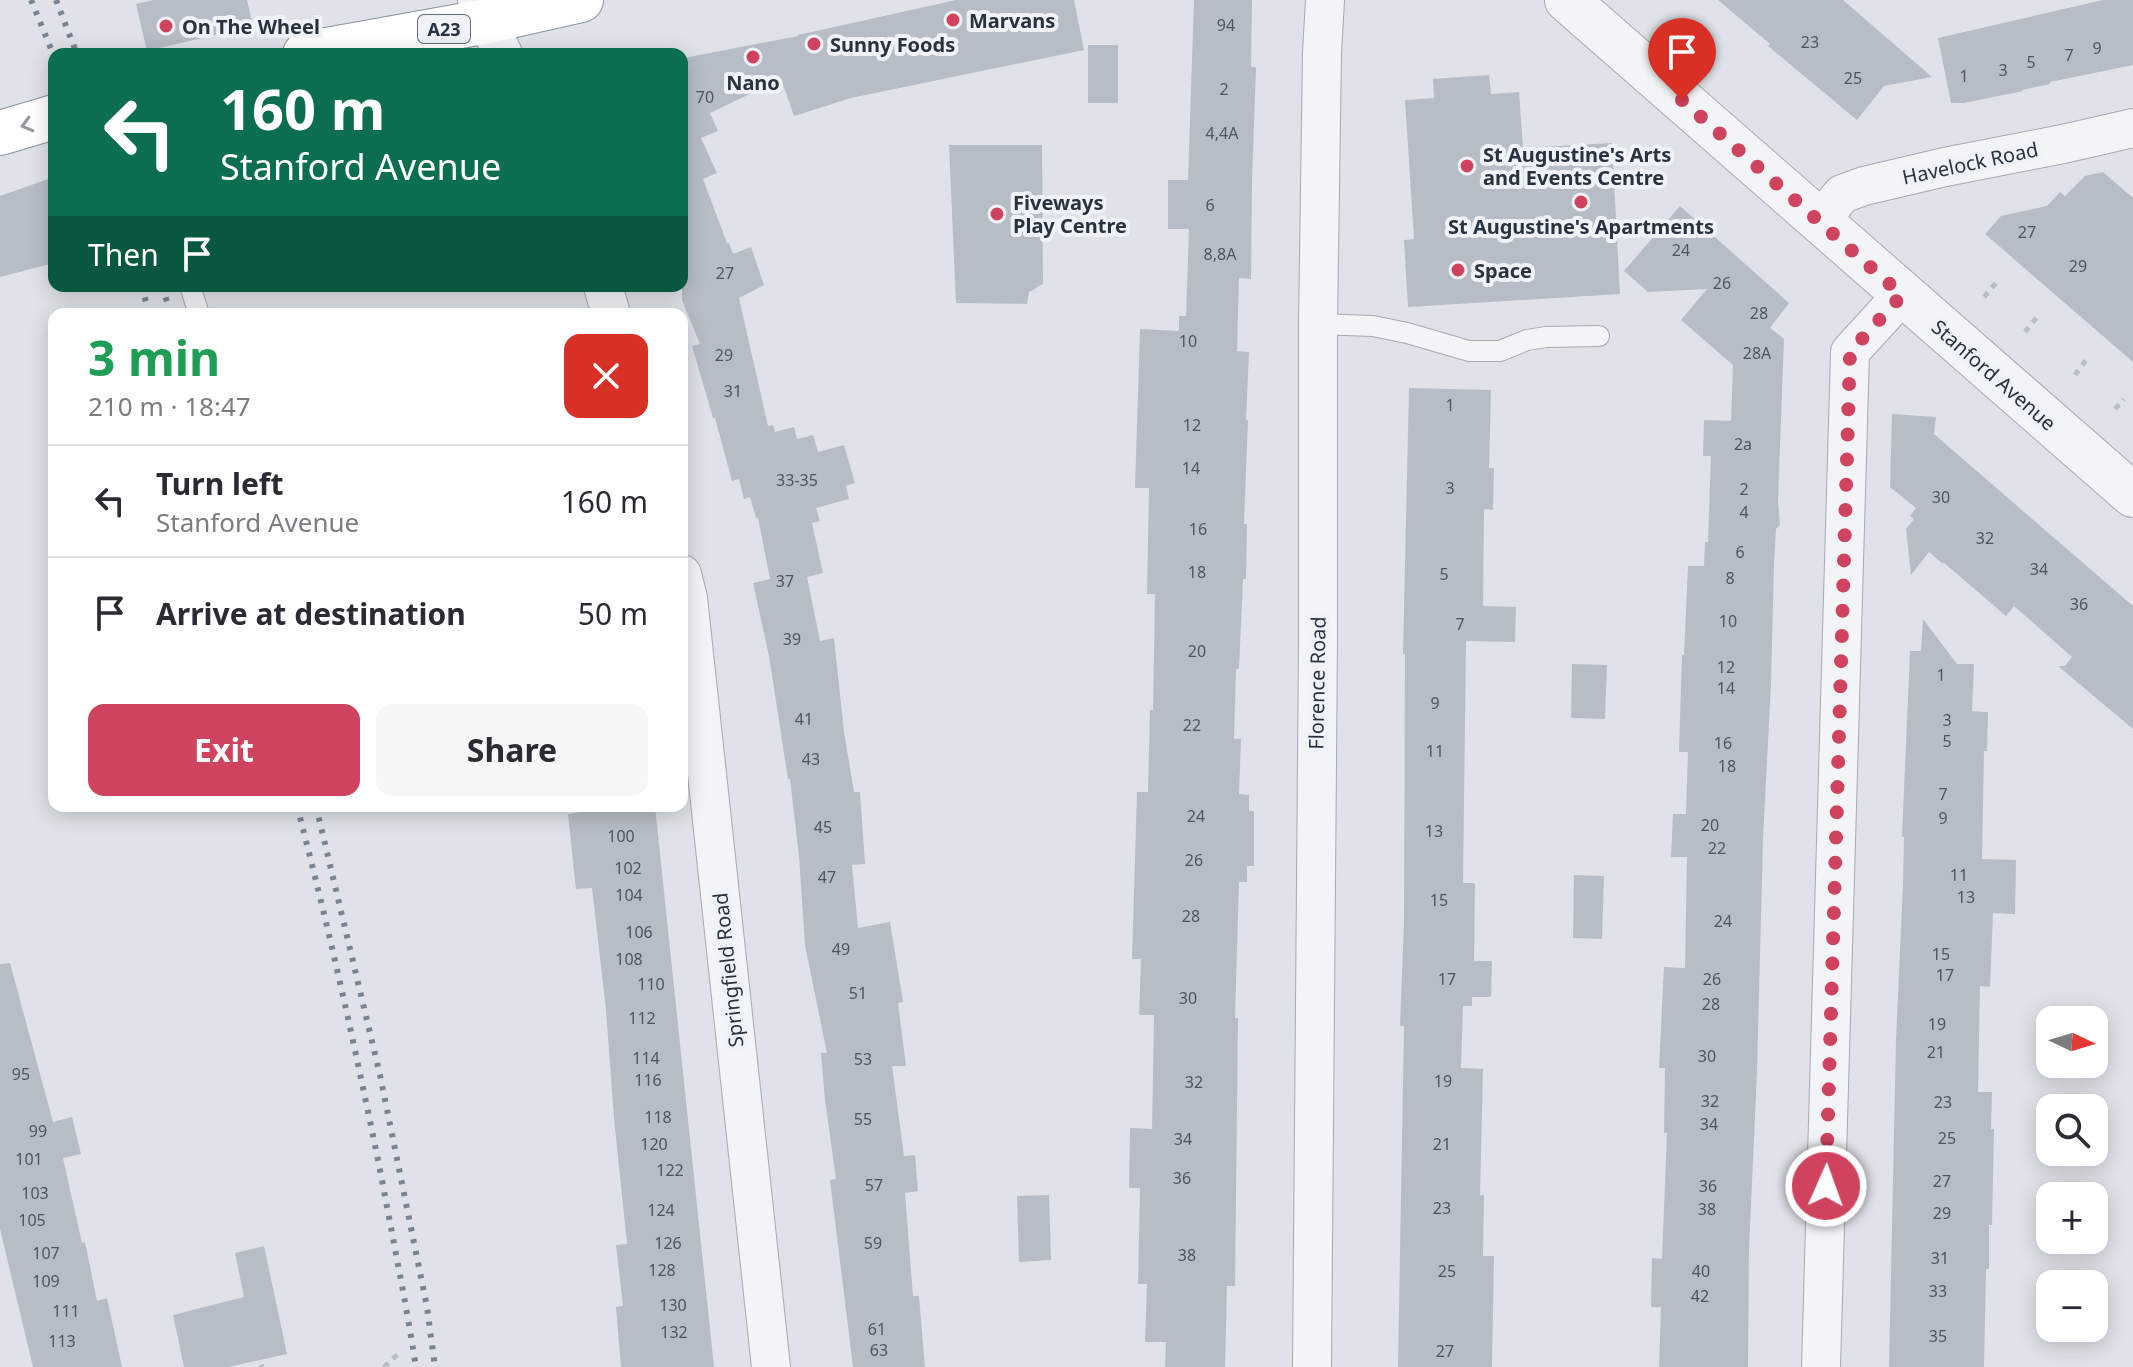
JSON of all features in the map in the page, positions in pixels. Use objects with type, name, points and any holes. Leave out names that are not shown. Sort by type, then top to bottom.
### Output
[{"type":"highway","name":"A23","points":[[343,48],[489,25],[581,0]]},
{"type":"highway","points":[[0,133],[48,119]]},
{"type":"street","name":"Florence Road","points":[[1312,1367],[1318,324],[1325,0]]},
{"type":"street","name":"Stanford Avenue","points":[[1567,0],[2133,495]]},
{"type":"street","name":"Havelock Road","points":[[1820,221],[1842,194],[1864,186],[2133,128]]},
{"type":"street","points":[[1821,1367],[1850,352],[1902,295]]},
{"type":"street","name":"Springfield Road","points":[[688,598],[771,1367]]},
{"type":"lane","points":[[1318,324],[1373,326],[1469,351],[1500,351],[1527,340],[1546,337],[1599,336]]},
{"type":"path","points":[[1984,297],[1997,282]]},
{"type":"path","points":[[2025,332],[2037,317]]},
{"type":"path","points":[[2075,375],[2086,360]]},
{"type":"path","points":[[2115,409],[2124,399]]},
{"type":"path","points":[[230,1350],[256,1344],[262,1367]]},
{"type":"path","points":[[384,1367],[398,1354]]},
{"type":"building","points":[[153,0],[247,0],[253,26],[160,48],[146,48],[136,4]]},
{"type":"building","points":[[956,0],[1074,0],[1084,50],[851,98],[794,116],[781,79],[710,113],[718,131],[701,138],[717,173],[703,179],[727,243],[733,254],[751,247],[764,285],[739,298],[768,426],[773,425],[775,432],[794,427],[797,439],[813,435],[818,452],[844,445],[855,483],[846,486],[849,499],[816,508],[820,521],[812,523],[823,573],[807,577],[820,641],[834,638],[854,792],[860,792],[865,864],[852,865],[858,928],[890,922],[903,1002],[898,1003],[906,1066],[892,1066],[904,1156],[915,1155],[918,1191],[905,1193],[913,1296],[919,1296],[925,1367],[853,1367],[830,1180],[836,1179],[821,1053],[827,1053],[805,945],[790,779],[753,583],[770,579],[758,518],[750,497],[744,499],[739,479],[732,481],[692,346],[700,344],[688,308],[682,300],[682,292],[688,292],[688,57]]},
{"type":"building","points":[[1194,0],[1252,0],[1251,67],[1256,67],[1251,279],[1239,278],[1237,351],[1249,352],[1244,524],[1247,524],[1246,579],[1243,579],[1239,669],[1236,669],[1234,739],[1241,739],[1239,794],[1249,795],[1249,811],[1254,811],[1254,866],[1247,866],[1247,882],[1239,882],[1235,1018],[1238,1018],[1235,1286],[1227,1286],[1225,1367],[1165,1367],[1166,1342],[1145,1342],[1147,1284],[1138,1284],[1140,1188],[1129,1188],[1130,1128],[1152,1129],[1154,1015],[1139,1015],[1141,959],[1132,959],[1137,792],[1148,792],[1155,594],[1147,594],[1149,488],[1135,488],[1140,329],[1179,331],[1179,316],[1186,316],[1189,229],[1168,229],[1168,180],[1188,180]]},
{"type":"building","points":[[1718,0],[1843,0],[1932,77],[1884,86],[1857,120]]},
{"type":"building","points":[[2103,0],[2133,0],[2133,65],[2050,82],[2023,91],[1951,103],[1938,38]]},
{"type":"building","points":[[1088,45],[1118,45],[1118,103],[1088,103]]},
{"type":"building","name":"St Augustine's Arts and Events Centre","points":[[1489,75],[1491,94],[1519,92],[1523,148],[1612,143],[1620,294],[1408,307],[1404,240],[1414,239],[1405,100],[1434,98],[1433,79]]},
{"type":"building","name":"Fiveways Play Centre","points":[[949,145],[1042,145],[1043,284],[1029,292],[1027,304],[956,303]]},
{"type":"building","points":[[2103,172],[2133,198],[2133,362],[1985,234],[2001,216],[2047,206],[2060,192],[2065,196],[2085,176]]},
{"type":"building","points":[[48,179],[48,265],[0,277],[0,196]]},
{"type":"building","points":[[1680,206],[1789,303],[1770,328],[1784,339],[1778,500],[1780,525],[1776,529],[1774,564],[1763,839],[1748,1367],[1659,1367],[1661,1307],[1651,1307],[1652,1258],[1662,1259],[1667,1133],[1664,1133],[1665,1068],[1659,1068],[1664,967],[1685,968],[1687,857],[1671,857],[1673,814],[1686,814],[1688,752],[1679,752],[1688,566],[1704,566],[1705,542],[1708,542],[1711,456],[1703,456],[1704,420],[1731,421],[1733,365],[1681,320],[1707,289],[1648,292],[1624,271]]},
{"type":"building","points":[[1409,388],[1491,390],[1489,468],[1494,468],[1493,510],[1484,509],[1483,606],[1516,607],[1515,642],[1466,641],[1463,883],[1475,883],[1474,961],[1492,961],[1491,997],[1472,997],[1472,1006],[1463,1006],[1461,1068],[1483,1069],[1480,1195],[1484,1195],[1483,1256],[1494,1256],[1492,1367],[1398,1367],[1404,1026],[1400,1026],[1404,922],[1403,654]]},
{"type":"building","points":[[1892,414],[1936,417],[1934,434],[2133,606],[2133,729],[2058,666],[2065,666],[2072,657],[2014,606],[2006,616],[1929,552],[1911,575],[1906,529],[1914,519],[1910,516],[1916,508],[1890,487]]},
{"type":"building","points":[[1923,619],[1957,664],[1974,664],[1972,711],[1988,712],[1987,751],[1984,751],[1982,859],[2016,860],[2015,914],[1993,913],[1990,987],[1980,986],[1978,1092],[1992,1092],[1991,1129],[1994,1129],[1984,1367],[1889,1367],[1896,1040],[1910,651],[1921,651]]},
{"type":"building","points":[[1572,664],[1607,665],[1605,719],[1571,718]]},
{"type":"building","points":[[656,812],[714,1367],[621,1367],[616,1307],[623,1306],[616,1245],[627,1244],[606,1010],[592,888],[576,889],[568,814]]},
{"type":"building","points":[[1574,875],[1604,876],[1602,939],[1573,938]]},
{"type":"building","points":[[10,963],[53,1122],[72,1117],[81,1154],[63,1158],[97,1301],[107,1298],[122,1367],[33,1367],[0,1229],[0,964]]},
{"type":"building","points":[[1049,1195],[1051,1260],[1019,1262],[1017,1196]]},
{"type":"building","points":[[264,1246],[287,1354],[228,1367],[184,1367],[173,1315],[244,1297],[235,1253]]},
{"type":"railway","points":[[31,0],[51,48]]},
{"type":"railway","points":[[56,0],[75,48]]},
{"type":"railway","points":[[143,292],[148,308]]},
{"type":"railway","points":[[164,292],[169,308]]},
{"type":"railway","points":[[298,812],[362,1082],[416,1367]]},
{"type":"railway","points":[[317,812],[380,1075],[427,1307],[435,1367]]},
{"type":"place","name":"Marvans","points":[[953,20]]},
{"type":"place","name":"On The Wheel","points":[[166,26]]},
{"type":"place","name":"Sunny Foods","points":[[814,44]]},
{"type":"place","name":"Nano","points":[[753,57]]},
{"type":"place","name":"St Augustine's Arts and Events Centre","points":[[1467,166]]},
{"type":"place","name":"St Augustine's Apartments","points":[[1581,202]]},
{"type":"place","name":"Fiveways Play Centre","points":[[997,214]]},
{"type":"place","name":"Space","points":[[1458,270]]},
{"type":"route","points":[[1682,100],[1902,295],[1850,352],[1826,1186]]}]
